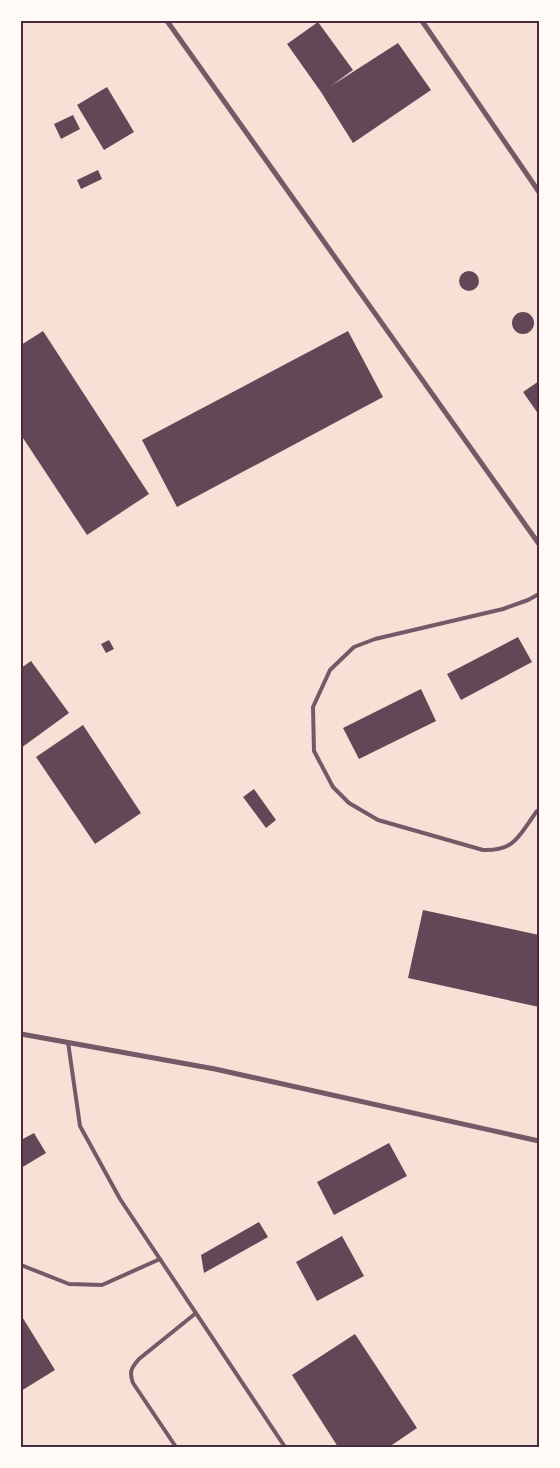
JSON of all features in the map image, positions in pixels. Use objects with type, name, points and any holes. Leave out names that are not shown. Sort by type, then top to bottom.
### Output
[{"type":"street","points":[[168,21],[539,544]]},
{"type":"street","points":[[422,21],[539,192]]},
{"type":"street","points":[[21,1034],[215,1069],[539,1141]]},
{"type":"lane","points":[[537,811],[511,845],[496,850],[483,850],[378,820],[348,802],[333,787],[314,751],[313,707],[330,670],[354,647],[376,639],[504,609],[539,594]]},
{"type":"lane","points":[[68,1042],[80,1126],[120,1199],[285,1447]]},
{"type":"lane","points":[[21,1266],[69,1284],[102,1285],[160,1259]]},
{"type":"lane","points":[[176,1447],[133,1383],[129,1374],[131,1367],[138,1359],[196,1314]]},
{"type":"building","points":[[318,22],[353,70],[331,86],[398,43],[431,90],[353,143],[321,92],[287,44]]},
{"type":"building","points":[[107,87],[134,132],[104,150],[77,105]]},
{"type":"building","points":[[73,115],[80,129],[61,139],[54,124]]},
{"type":"building","points":[[98,170],[102,179],[81,189],[77,180]]},
{"type":"building","points":[[469,271],[476,274],[479,281],[476,288],[469,291],[462,288],[459,281],[462,274]]},
{"type":"building","points":[[523,312],[531,315],[534,323],[531,331],[523,334],[515,331],[512,323],[515,315]]},
{"type":"building","points":[[43,331],[149,494],[87,535],[21,435],[21,345]]},
{"type":"building","points":[[348,331],[383,397],[177,507],[142,440]]},
{"type":"building","points":[[539,381],[539,415],[523,392]]},
{"type":"building","points":[[518,637],[532,662],[461,700],[447,674]]},
{"type":"building","points":[[109,640],[114,649],[106,653],[101,644]]},
{"type":"building","points":[[31,661],[69,713],[21,748],[21,668]]},
{"type":"building","points":[[421,689],[436,721],[359,759],[343,728]]},
{"type":"building","points":[[83,725],[141,813],[95,844],[36,757]]},
{"type":"building","points":[[254,789],[276,820],[266,828],[243,797]]},
{"type":"building","points":[[423,910],[539,935],[539,1007],[408,978]]},
{"type":"building","points":[[34,1133],[46,1153],[21,1168],[21,1140]]},
{"type":"building","points":[[389,1143],[407,1176],[334,1215],[317,1182]]},
{"type":"building","points":[[259,1222],[268,1237],[204,1273],[201,1255]]},
{"type":"building","points":[[342,1236],[364,1276],[317,1301],[296,1262]]},
{"type":"building","points":[[21,1315],[55,1370],[21,1391]]},
{"type":"building","points":[[355,1334],[417,1428],[389,1447],[338,1447],[292,1375]]}]
